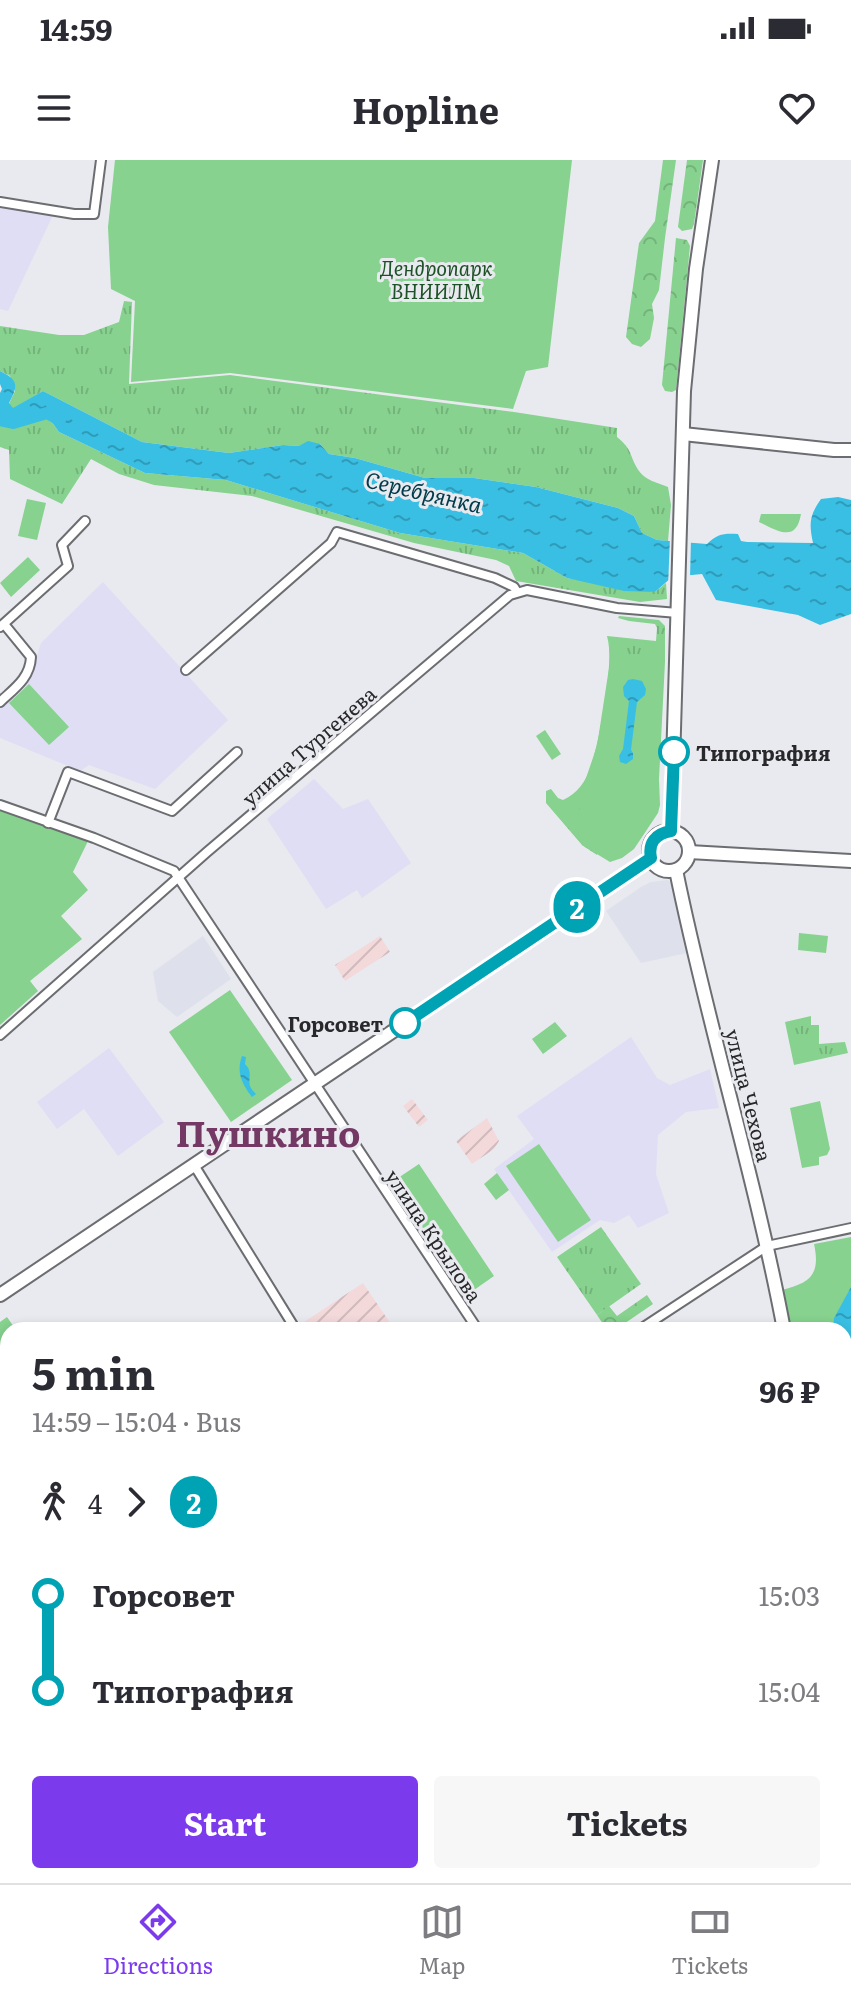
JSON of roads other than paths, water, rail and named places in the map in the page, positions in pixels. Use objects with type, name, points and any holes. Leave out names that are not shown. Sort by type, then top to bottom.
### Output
[{"type":"main road","points":[[671,831],[685,376],[712,160]]},
{"type":"main road","points":[[683,434],[851,450]]},
{"type":"main road","points":[[671,831],[684,838],[689,852],[683,866],[668,871],[661,869],[651,858],[651,843],[656,836],[671,831]]},
{"type":"main road","points":[[689,852],[851,861]]},
{"type":"main road","points":[[0,1295],[651,858]]},
{"type":"main road","name":"улица Чехова","points":[[676,870],[767,1246],[782,1322]]},
{"type":"street","points":[[0,202],[74,214],[94,214],[101,160]]},
{"type":"street","points":[[0,702],[23,682],[30,670],[31,657],[2,626],[68,566],[62,545],[85,521]]},
{"type":"street","points":[[186,670],[331,543],[337,532],[495,578],[514,587],[517,592],[527,590],[617,608],[678,606]]},
{"type":"street","name":"улица Тургенева","points":[[0,1035],[501,601],[517,592]]},
{"type":"street","points":[[48,823],[68,772],[172,811],[237,752]]},
{"type":"street","points":[[0,805],[94,838],[174,871],[178,879]]},
{"type":"street","name":"улица Крылова","points":[[178,879],[473,1322]]},
{"type":"street","points":[[194,1165],[291,1322]]},
{"type":"street","points":[[651,1322],[767,1246],[851,1228]]},
{"type":"water","points":[[0,371],[14,381],[14,392],[9,403],[13,408],[43,391],[142,442],[229,453],[283,445],[299,446],[308,441],[320,444],[329,454],[355,458],[425,478],[474,478],[536,487],[618,508],[634,516],[642,533],[657,540],[707,544],[718,536],[738,534],[741,541],[747,542],[813,543],[811,520],[821,499],[838,497],[851,500],[851,614],[820,625],[798,615],[716,600],[702,574],[672,577],[655,592],[624,591],[567,578],[523,553],[400,533],[226,480],[145,473],[59,432],[46,414],[38,411],[0,422]]},
{"type":"water","points":[[633,679],[642,681],[646,689],[645,695],[637,702],[631,750],[633,759],[626,764],[620,762],[619,756],[623,749],[629,701],[624,696],[623,687]]},
{"type":"water","points":[[242,1056],[246,1057],[250,1086],[256,1094],[252,1097],[241,1078]]},
{"type":"water","points":[[851,1287],[851,1322],[834,1322]]},
{"type":"waterway","name":"Серебрянка","points":[[0,420],[13,423],[47,413],[60,420]]},
{"type":"place","name":"Типография","points":[[674,752]]},
{"type":"place","name":"Горсовет","points":[[405,1023]]},
{"type":"district","name":"Пушкино","points":[[268,1131]]},
{"type":"park label","name":"Дендропарк ВНИИЛМ","points":[[436,278]]}]
